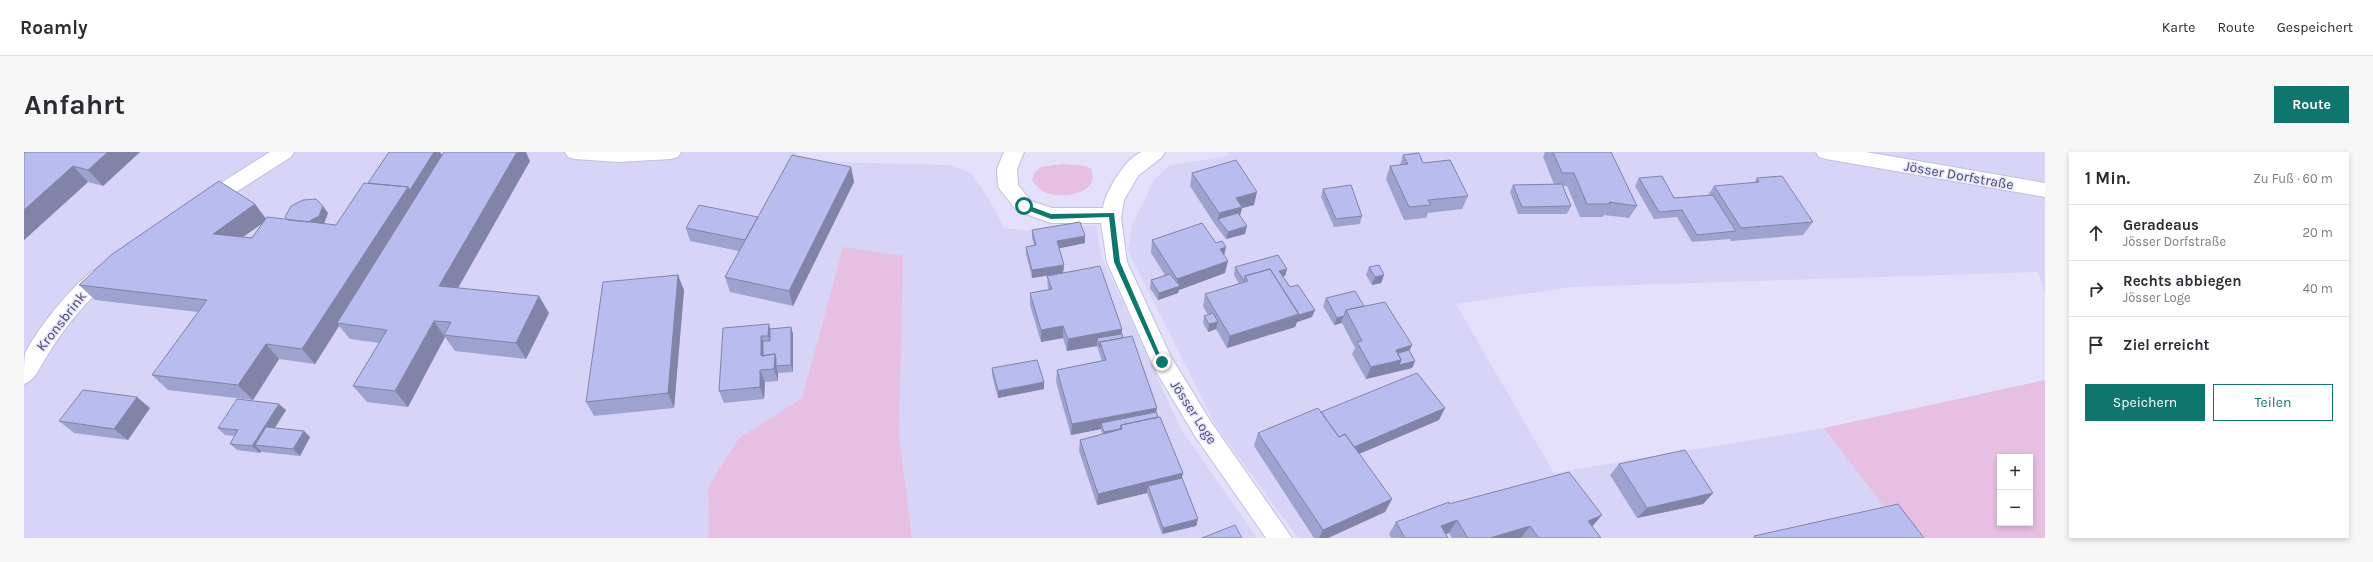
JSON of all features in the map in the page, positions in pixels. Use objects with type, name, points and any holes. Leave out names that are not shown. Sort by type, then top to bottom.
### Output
[{"type":"street","points":[[190,211],[284,152]]},
{"type":"street","points":[[575,152],[618,155],[672,152]]},
{"type":"street","points":[[1014,152],[1007,169],[1008,187],[1024,206],[1051,216],[1112,215]]},
{"type":"street","points":[[1144,152],[1156,152]]},
{"type":"street","name":"Jösser Loge","points":[[1156,152],[1131,171],[1114,200],[1112,215],[1117,262],[1162,362],[1203,429],[1280,538]]},
{"type":"street","name":"Jösser Dorfstraße","points":[[1826,152],[2045,190]]},
{"type":"street","name":"Kronsbrink","points":[[24,375],[39,347],[93,282],[125,258]]},
{"type":"shaded area","points":[[24,152],[797,152],[794,161],[949,165],[971,173],[989,199],[1004,228],[1034,231],[1096,225],[1102,258],[1181,429],[1257,538],[912,538],[899,435],[843,247],[802,398],[739,438],[708,487],[709,538],[24,538]]},
{"type":"shaded area","points":[[1228,152],[2045,152],[2045,293],[2038,272],[1572,287],[1456,304],[1554,473],[1824,428],[1908,538],[1298,538],[1216,426],[1128,251],[1132,225],[1154,180],[1170,165],[1229,156]]},
{"type":"shaded area","points":[[1063,164],[1086,166],[1091,169],[1093,177],[1091,184],[1086,189],[1079,192],[1054,195],[1045,192],[1032,181],[1034,173],[1041,167]]},
{"type":"shaded area","points":[[843,247],[903,256],[899,434],[912,538],[709,538],[708,487],[739,438],[802,398]]},
{"type":"shaded area","points":[[2045,380],[2045,538],[1908,538],[1824,428]]},
{"type":"building","points":[[24,152],[108,152],[88,170],[73,166],[24,210]]},
{"type":"building","points":[[389,152],[434,152],[410,190],[408,187],[368,183]]},
{"type":"building","points":[[444,152],[517,152],[439,286],[539,296],[516,343],[444,335],[451,322],[434,321],[395,391],[353,386],[387,330],[337,323]]},
{"type":"building","points":[[1553,152],[1611,152],[1637,206],[1609,202],[1610,204],[1587,204],[1574,173],[1562,173]]},
{"type":"building","points":[[1419,153],[1423,163],[1450,160],[1468,196],[1428,200],[1431,205],[1409,207],[1390,166],[1408,164],[1403,155]]},
{"type":"building","points":[[792,155],[851,167],[789,291],[725,277]]},
{"type":"building","points":[[1236,160],[1257,192],[1236,198],[1242,207],[1219,213],[1192,173]]},
{"type":"building","points":[[1662,176],[1674,198],[1713,195],[1736,231],[1697,235],[1682,210],[1659,212],[1639,178]]},
{"type":"building","points":[[1782,176],[1813,222],[1741,228],[1714,186],[1759,182],[1757,178]]},
{"type":"building","points":[[219,181],[255,204],[213,234],[252,238],[267,217],[336,225],[364,183],[408,187],[302,349],[266,344],[238,385],[152,375],[207,300],[79,285],[111,255]]},
{"type":"building","points":[[1562,184],[1571,206],[1522,207],[1513,185]]},
{"type":"building","points":[[1351,185],[1362,216],[1336,219],[1323,189]]},
{"type":"building","points":[[316,199],[323,206],[319,216],[308,222],[288,220],[285,217],[291,206],[303,200]]},
{"type":"building","points":[[699,205],[758,217],[745,240],[686,228]]},
{"type":"building","points":[[1238,213],[1247,226],[1228,232],[1218,219]]},
{"type":"building","points":[[1080,222],[1085,236],[1057,241],[1064,265],[1032,270],[1026,247],[1036,245],[1032,230]]},
{"type":"building","points":[[1202,223],[1216,243],[1222,241],[1226,247],[1220,249],[1228,261],[1177,279],[1152,240]]},
{"type":"building","points":[[1278,255],[1287,269],[1279,271],[1290,287],[1298,285],[1315,310],[1299,315],[1270,269],[1245,276],[1244,281],[1235,267]]},
{"type":"building","points":[[1379,265],[1384,275],[1375,277],[1369,267]]},
{"type":"building","points":[[1100,266],[1122,329],[1068,339],[1063,326],[1041,330],[1030,293],[1052,289],[1047,276]]},
{"type":"building","points":[[1270,269],[1299,314],[1230,336],[1205,294],[1248,281],[1245,276]]},
{"type":"building","points":[[1170,274],[1180,286],[1159,293],[1151,280]]},
{"type":"building","points":[[678,275],[668,393],[586,402],[603,282]]},
{"type":"building","points":[[1355,291],[1364,306],[1346,310],[1344,316],[1337,318],[1326,298]]},
{"type":"building","points":[[1385,302],[1412,345],[1396,350],[1401,360],[1371,367],[1357,342],[1362,341],[1346,310]]},
{"type":"building","points":[[1213,313],[1218,322],[1209,324],[1204,316]]},
{"type":"building","points":[[769,324],[768,336],[761,336],[761,356],[775,354],[774,369],[760,370],[760,387],[719,391],[723,328]]},
{"type":"building","points":[[791,327],[791,365],[776,366],[775,354],[763,356],[763,341],[770,341],[770,329]]},
{"type":"building","points":[[1122,334],[1123,338],[1100,342],[1100,347],[1097,338]]},
{"type":"building","points":[[1132,336],[1157,408],[1072,424],[1057,370],[1106,360],[1100,342]]},
{"type":"building","points":[[1409,350],[1415,361],[1399,365],[1401,360],[1398,353]]},
{"type":"building","points":[[1037,360],[1044,382],[998,391],[992,368]]},
{"type":"building","points":[[1417,373],[1445,408],[1354,447],[1345,434],[1339,437],[1321,412]]},
{"type":"building","points":[[83,390],[137,397],[114,429],[59,421]]},
{"type":"building","points":[[237,399],[279,404],[252,446],[230,444],[238,430],[218,428]]},
{"type":"building","points":[[1318,408],[1339,437],[1345,434],[1392,499],[1323,530],[1258,433]]},
{"type":"building","points":[[1156,412],[1158,417],[1121,425],[1120,429],[1104,432],[1101,423]]},
{"type":"building","points":[[1160,417],[1183,473],[1098,494],[1080,440],[1122,429],[1121,425]]},
{"type":"building","points":[[266,427],[304,431],[293,449],[255,445]]},
{"type":"building","points":[[1685,450],[1713,493],[1647,508],[1619,464]]},
{"type":"building","points":[[1569,472],[1602,515],[1588,521],[1601,538],[1539,538],[1530,526],[1490,538],[1468,538],[1457,520],[1441,526],[1448,538],[1405,538],[1396,522],[1449,502],[1449,504]]},
{"type":"building","points":[[1182,478],[1198,519],[1163,528],[1148,486]]},
{"type":"building","points":[[1898,504],[1924,538],[1755,538],[1754,536]]},
{"type":"building","points":[[1235,525],[1242,538],[1202,538]]},
{"type":"route","points":[[1024,206],[1051,216],[1112,215],[1111,218],[1117,262],[1162,362]]}]
